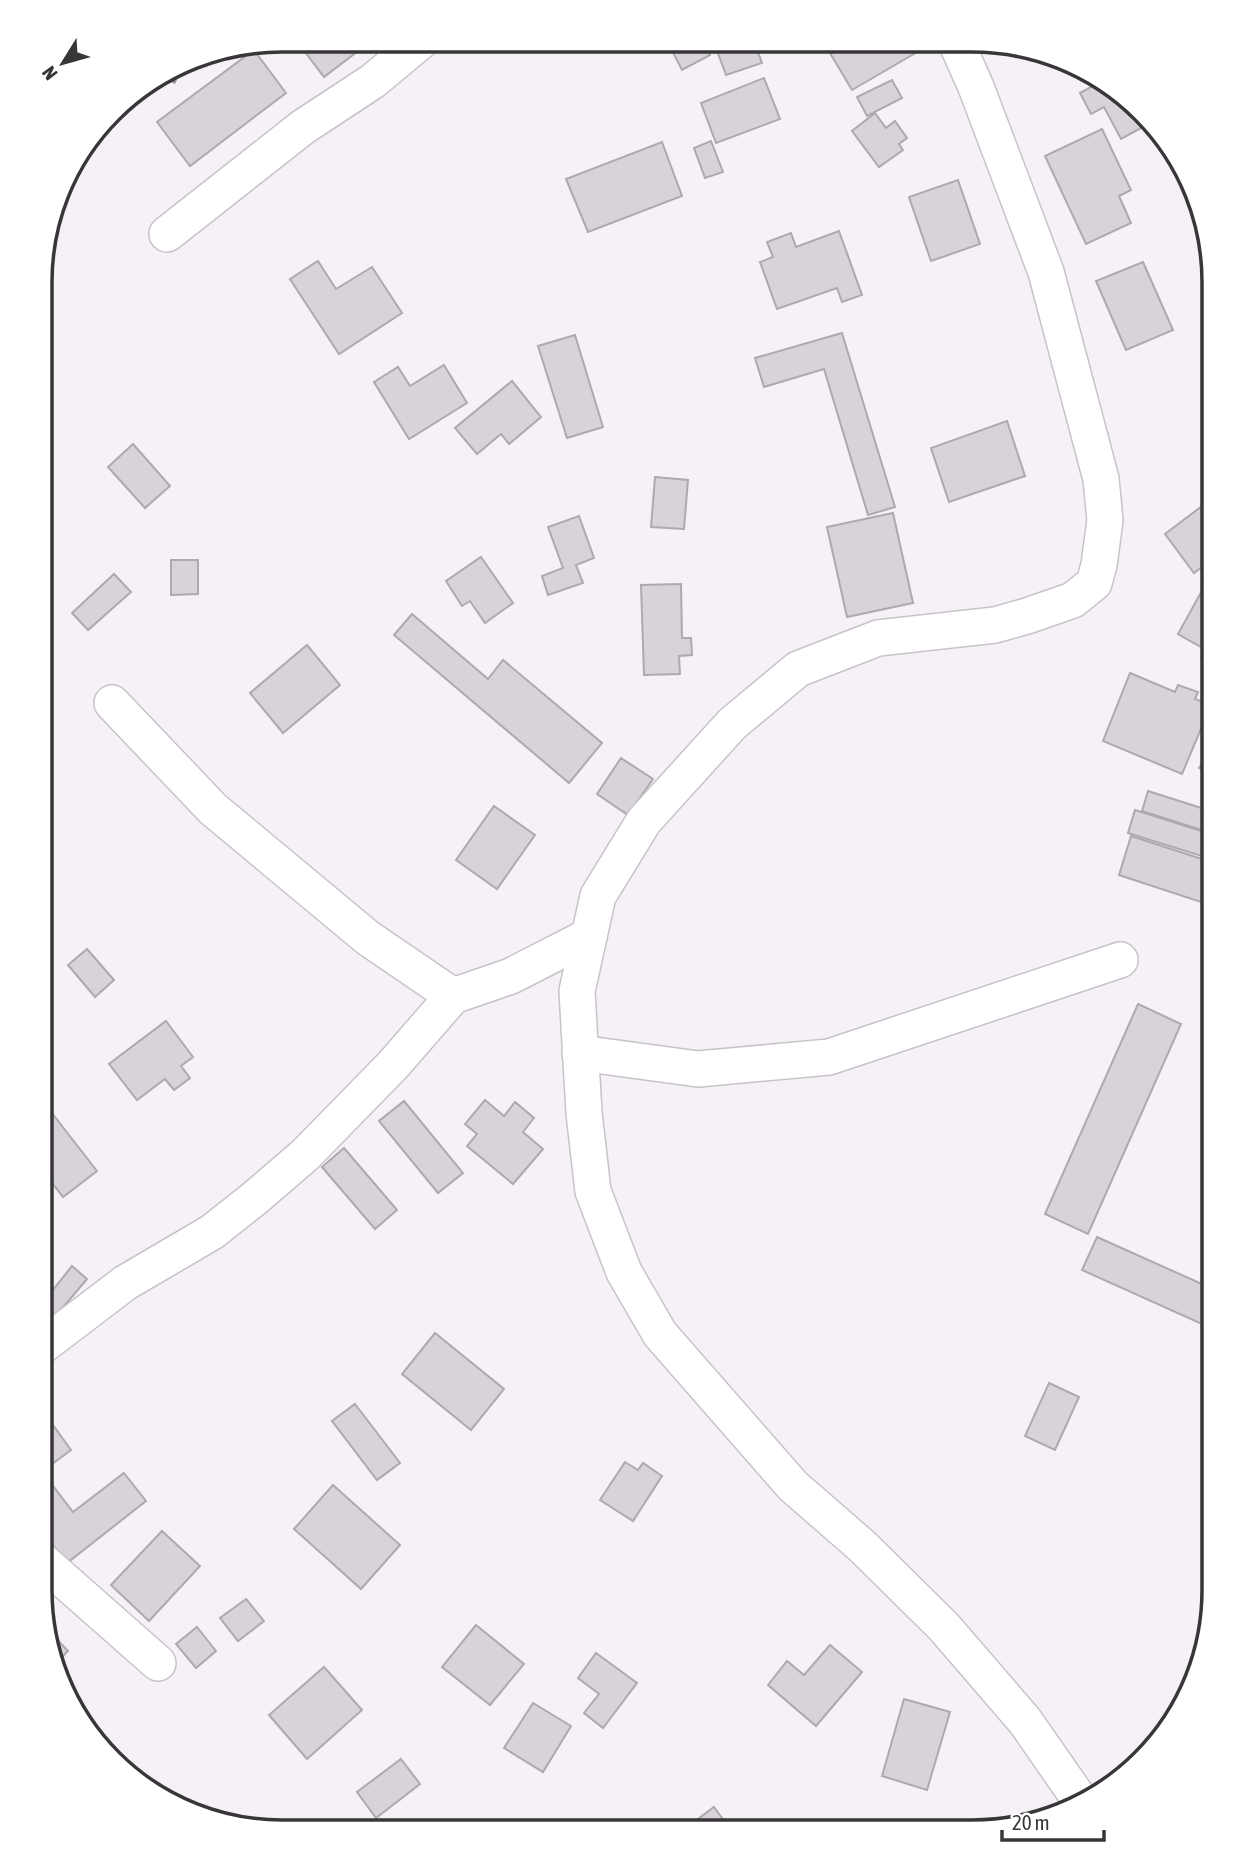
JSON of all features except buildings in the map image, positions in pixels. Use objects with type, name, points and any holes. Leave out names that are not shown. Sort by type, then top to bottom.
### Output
[{"type":"street","points":[[960,52],[1046,272],[1101,479],[1104,520],[1094,583],[1073,600],[1027,616],[995,625],[878,638],[798,669],[732,724],[644,821],[598,896],[577,990],[580,1053],[593,1191],[624,1272],[660,1334],[793,1486],[862,1546],[944,1627],[1025,1721],[1076,1794]]},
{"type":"street","points":[[167,234],[303,127],[373,81],[407,53]]},
{"type":"street","points":[[112,703],[213,809],[368,939],[453,996]]},
{"type":"street","points":[[52,1339],[125,1283],[212,1232],[255,1198],[305,1154],[393,1065],[453,996],[511,976],[589,936]]},
{"type":"street","points":[[580,1053],[698,1069],[829,1057],[1120,960]]},
{"type":"street","points":[[52,1570],[158,1663]]},
{"type":"path","points":[[173,83],[175,79]]}]
